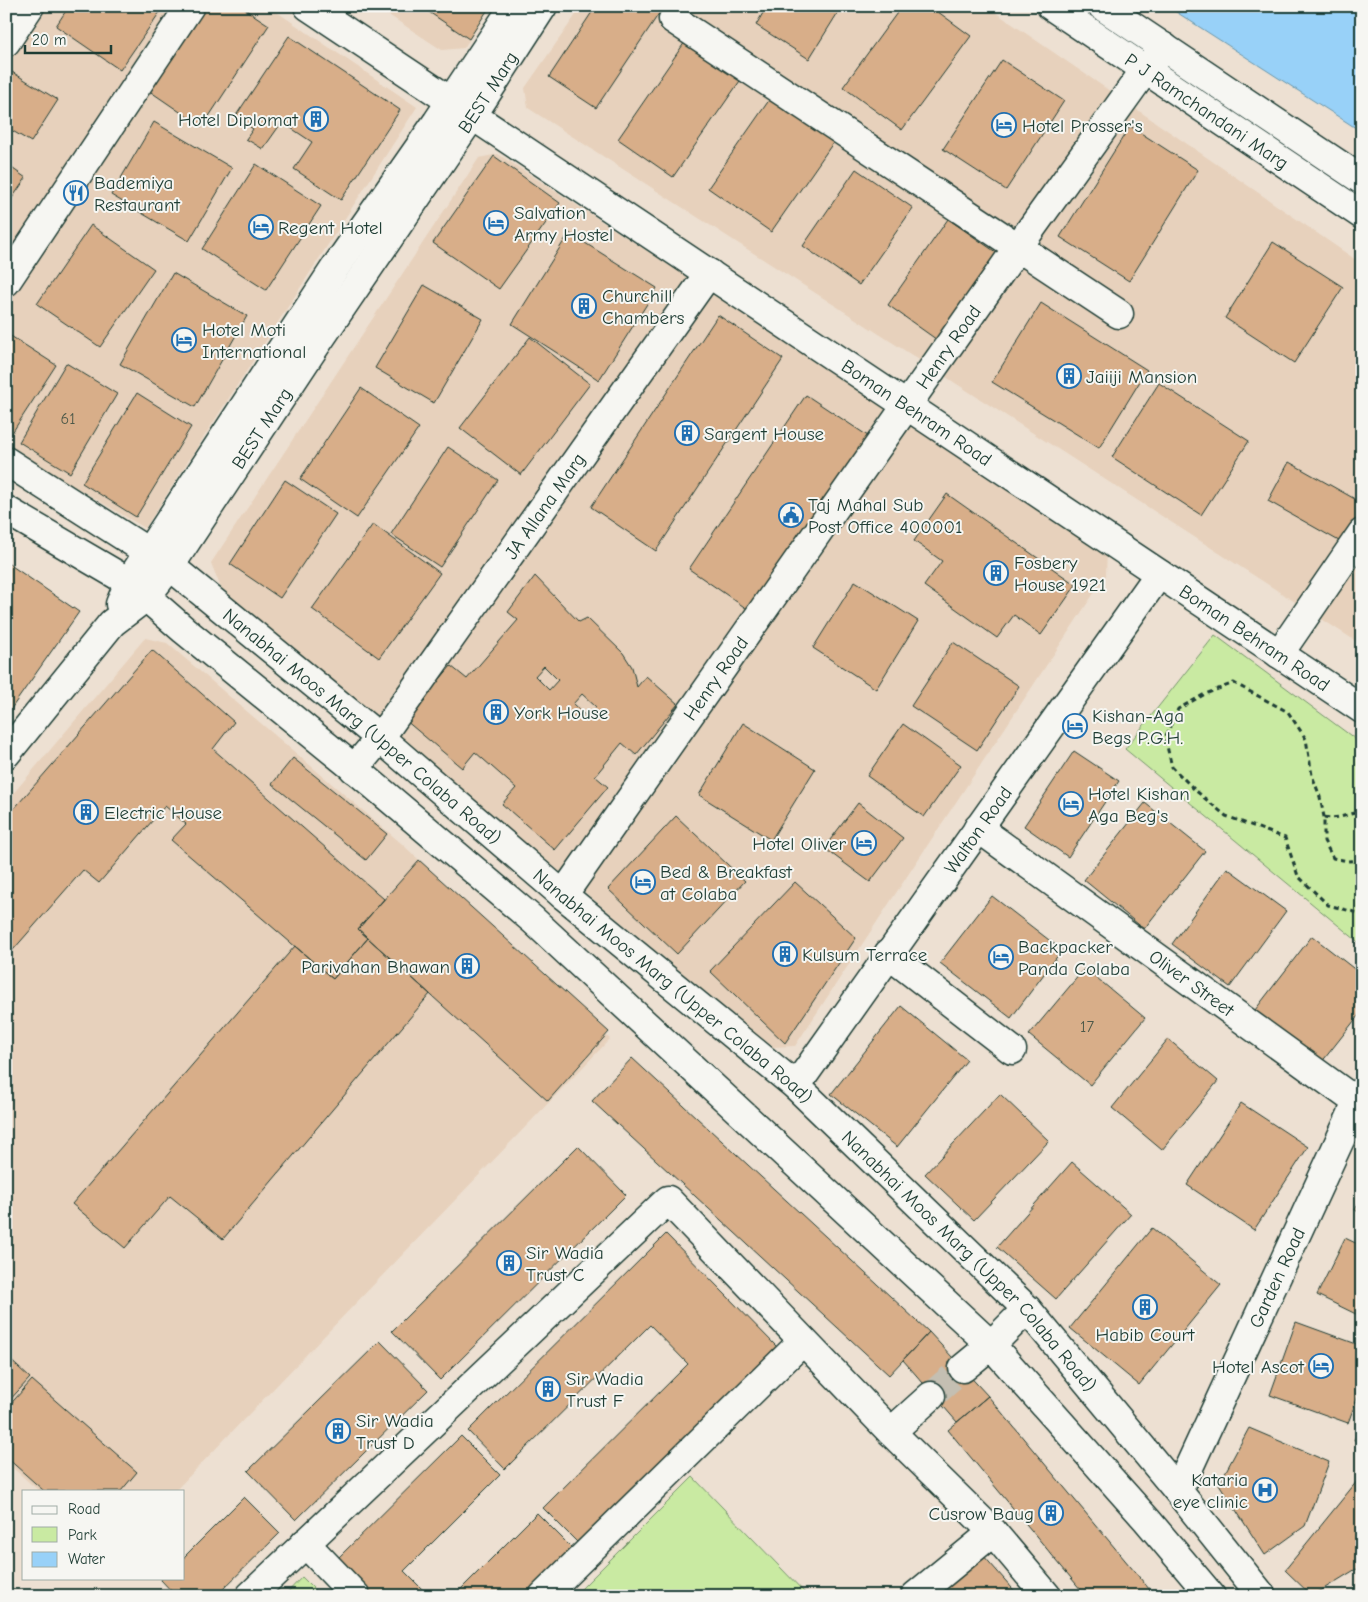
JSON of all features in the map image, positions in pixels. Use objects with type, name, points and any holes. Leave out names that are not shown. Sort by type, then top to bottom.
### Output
[{"type":"street","points":[[6,42],[30,6]]},
{"type":"street","points":[[6,282],[190,6]]},
{"type":"street","name":"Boman Behram Road","points":[[308,6],[1362,709]]},
{"type":"street","points":[[6,754],[112,623],[160,559],[335,268],[461,109],[514,6]]},
{"type":"street","name":"BEST Marg","points":[[461,109],[543,6]]},
{"type":"street","name":"P J Ramchandani Marg","points":[[1051,6],[1362,215]]},
{"type":"street","name":"P J Ramchandani Marg","points":[[1102,6],[1362,180]]},
{"type":"street","points":[[673,19],[1119,314]]},
{"type":"street","name":"Henry Road","points":[[563,895],[1018,247],[1164,47]]},
{"type":"street","name":"JA Allana Marg","points":[[354,769],[380,738],[708,273]]},
{"type":"street","name":"Nanabhai Moos Marg (Upper Colaba Road)","points":[[6,461],[160,559],[380,738],[563,895],[796,1086],[1027,1309],[1178,1491],[1262,1596]]},
{"type":"street","name":"Nanabhai Moos Marg (Upper Colaba Road)","points":[[6,510],[137,590],[533,920],[991,1345],[1147,1520],[1211,1596]]},
{"type":"street","points":[[1279,654],[1362,533]]},
{"type":"street","name":"Walton Road","points":[[796,1086],[1159,574]]},
{"type":"street","name":"Oliver Street","points":[[978,828],[1360,1097]]},
{"type":"street","points":[[888,954],[1012,1050]]},
{"type":"street","name":"Garden Road","points":[[1178,1491],[1360,1097]]},
{"type":"street","points":[[250,1596],[668,1200],[891,1432],[993,1532],[1047,1596]]},
{"type":"street","points":[[963,1368],[991,1345],[1027,1309]]},
{"type":"street","points":[[543,1596],[803,1341]]},
{"type":"street","points":[[891,1432],[931,1396]]},
{"type":"street","points":[[915,1596],[993,1532]]},
{"type":"street","points":[[305,1544],[356,1596]]},
{"type":"path","points":[[1362,860],[1348,861],[1333,858],[1324,841],[1324,817],[1320,797],[1312,776],[1306,739],[1288,712],[1234,683],[1205,694],[1178,709],[1165,738],[1172,767],[1195,790],[1226,816],[1285,838],[1298,876],[1328,905],[1362,914]]},
{"type":"path","points":[[1324,817],[1336,819],[1348,814],[1362,813]]},
{"type":"shaded area","points":[[6,6],[268,6],[417,107],[145,528],[6,446]]},
{"type":"shaded area","points":[[375,6],[491,6],[464,48],[442,50]]},
{"type":"shaded area","points":[[582,6],[986,6],[1362,264],[1362,645],[528,108],[525,88]]},
{"type":"shaded area","points":[[498,154],[1107,550],[1106,575],[795,1046],[772,1047],[223,593],[211,563],[479,158]]},
{"type":"shaded area","points":[[145,638],[167,643],[401,843],[610,1039],[176,1490],[38,1490],[6,1462],[6,802]]},
{"type":"green space","points":[[1215,635],[1362,744],[1362,945],[1125,749]]},
{"type":"green space","points":[[693,1477],[808,1596],[574,1596]]},
{"type":"green space","points":[[302,1577],[321,1596],[284,1596]]},
{"type":"water","points":[[1167,6],[1362,6],[1362,132]]},
{"type":"building","points":[[69,6],[164,6],[120,70],[56,26]]},
{"type":"building","points":[[203,6],[240,6],[269,25],[202,127],[148,90]]},
{"type":"building","points":[[420,6],[490,6],[469,39]]},
{"type":"building","points":[[596,6],[664,6],[596,108],[549,77]]},
{"type":"building","points":[[767,6],[842,6],[809,59],[756,25]]},
{"type":"building","points":[[902,6],[930,6],[971,36],[902,130],[843,87]]},
{"type":"building","name":"Hotel Diplomat","points":[[289,36],[400,110],[341,200],[294,169],[312,142],[282,122],[263,149],[246,139],[253,129],[235,117]]},
{"type":"building","points":[[687,39],[742,78],[673,177],[618,139]]},
{"type":"building","name":"Hotel Prosser's","points":[[1002,60],[1064,101],[1006,190],[943,149]]},
{"type":"building","points":[[12,72],[58,100],[31,142],[6,127],[6,82]]},
{"type":"building","points":[[772,96],[835,140],[771,232],[708,188]]},
{"type":"building","points":[[154,122],[232,168],[189,241],[111,195]]},
{"type":"building","points":[[1130,126],[1198,170],[1129,281],[1060,237]]},
{"type":"building","name":"Salvation Army Hostel","points":[[494,156],[560,203],[499,289],[433,243]]},
{"type":"building","points":[[6,164],[26,178],[6,207]]},
{"type":"building","name":"Regent Hotel","points":[[256,164],[321,206],[266,290],[202,249]]},
{"type":"building","points":[[856,169],[913,208],[859,285],[803,246]]},
{"type":"building","points":[[948,219],[1000,255],[940,342],[888,305]]},
{"type":"building","points":[[91,225],[154,269],[100,347],[37,304]]},
{"type":"building","name":"Churchill Chambers","points":[[569,233],[657,288],[599,380],[512,324]]},
{"type":"building","points":[[1273,242],[1343,287],[1294,363],[1225,318]]},
{"type":"building","name":"Hotel Moti International","points":[[173,273],[247,316],[195,407],[120,364]]},
{"type":"building","points":[[424,285],[483,319],[434,403],[375,368]]},
{"type":"building","name":"Jaiiji Mansion","points":[[1041,303],[1147,370],[1099,448],[992,382]]},
{"type":"building","name":"Sargent House","points":[[718,315],[783,359],[656,551],[591,507]]},
{"type":"building","points":[[6,333],[56,365],[8,439],[6,438]]},
{"type":"building","points":[[530,337],[590,384],[521,475],[460,428]]},
{"type":"building","points":[[66,363],[117,394],[70,473],[19,442]]},
{"type":"building","points":[[1159,383],[1249,441],[1201,515],[1112,457]]},
{"type":"building","points":[[361,388],[419,428],[357,518],[300,479]]},
{"type":"building","points":[[137,393],[191,427],[136,517],[82,483]]},
{"type":"building","points":[[806,395],[871,438],[753,613],[689,569]]},
{"type":"building","points":[[448,447],[498,480],[440,567],[391,534]]},
{"type":"building","points":[[1289,462],[1362,503],[1362,517],[1346,545],[1268,501]]},
{"type":"building","points":[[285,480],[336,514],[280,598],[230,564]]},
{"type":"building","name":"Fosbery House 1921","points":[[947,494],[1076,585],[1041,635],[1014,615],[997,638],[924,586],[942,561],[914,541]]},
{"type":"building","points":[[373,524],[440,573],[379,658],[312,609]]},
{"type":"building","points":[[6,562],[79,612],[6,716]]},
{"type":"building","name":"York House","points":[[535,576],[579,622],[587,618],[623,653],[632,667],[637,687],[646,676],[678,704],[636,755],[622,743],[595,776],[608,787],[555,850],[502,804],[516,788],[475,752],[462,768],[405,720],[451,666],[467,679],[518,620],[508,612]],"holes":[[[544,666],[558,680],[549,690],[535,676]],[[582,694],[596,707],[587,717],[573,704]]]},
{"type":"building","points":[[855,581],[918,621],[876,689],[813,648]]},
{"type":"building","points":[[953,642],[1019,686],[977,750],[911,706]]},
{"type":"building","name":"Electric House","points":[[152,650],[234,722],[213,749],[384,899],[358,929],[368,938],[333,979],[171,840],[186,824],[165,806],[99,883],[83,870],[6,958],[6,818]]},
{"type":"building","points":[[743,723],[815,769],[771,840],[699,795]]},
{"type":"building","points":[[903,724],[961,765],[924,817],[867,776]]},
{"type":"building","name":"Hotel Kishan Aga Beg's","points":[[1074,751],[1119,781],[1068,857],[1024,826]]},
{"type":"building","points":[[293,758],[387,834],[366,860],[272,784]]},
{"type":"building","name":"Hotel Oliver","points":[[858,803],[903,838],[870,882],[824,848]]},
{"type":"building","points":[[1145,803],[1205,851],[1144,929],[1084,880]]},
{"type":"building","points":[[676,816],[745,881],[677,954],[608,889]]},
{"type":"building","name":"Parivahan Bhawan","points":[[419,860],[609,1032],[548,1101],[358,929]]},
{"type":"building","points":[[1227,868],[1286,911],[1230,987],[1172,944]]},
{"type":"building","name":"Kulsum Terrace","points":[[795,882],[856,938],[785,1043],[710,971]]},
{"type":"building","name":"Backpacker Panda Colaba","points":[[992,896],[1062,950],[1011,1018],[940,963]]},
{"type":"building","points":[[1312,936],[1362,975],[1362,1011],[1321,1063],[1255,1010]]},
{"type":"building","points":[[368,938],[430,994],[223,1239],[170,1196],[125,1248],[72,1204],[295,946],[333,979]]},
{"type":"building","points":[[1085,968],[1145,1018],[1090,1085],[1029,1035]]},
{"type":"building","points":[[901,1006],[967,1060],[897,1147],[831,1094]]},
{"type":"building","points":[[1168,1039],[1218,1081],[1162,1150],[1112,1108]]},
{"type":"building","points":[[632,1058],[929,1332],[889,1375],[592,1101]]},
{"type":"building","points":[[1000,1094],[1049,1141],[974,1220],[925,1174]]},
{"type":"building","points":[[1241,1103],[1308,1147],[1254,1230],[1187,1185]]},
{"type":"building","name":"Sir Wadia Trust C","points":[[578,1146],[626,1195],[440,1380],[392,1331]]},
{"type":"building","points":[[1072,1162],[1131,1214],[1056,1299],[997,1247]]},
{"type":"building","points":[[1362,1195],[1362,1214],[1355,1210]]},
{"type":"building","name":"Habib Court","points":[[1152,1228],[1221,1285],[1139,1385],[1070,1328]]},
{"type":"building","name":"Sir Wadia Trust F","points":[[666,1234],[777,1347],[578,1543],[543,1508],[688,1364],[650,1325],[505,1469],[468,1431]]},
{"type":"building","points":[[1345,1238],[1362,1246],[1362,1317],[1317,1295]]},
{"type":"building","name":"Hotel Ascot","points":[[1296,1322],[1362,1346],[1362,1385],[1348,1423],[1270,1395]]},
{"type":"building","points":[[929,1332],[988,1396],[957,1422],[903,1360]]},
{"type":"building","name":"Sir Wadia Trust D","points":[[380,1341],[428,1390],[296,1520],[248,1471]]},
{"type":"building","points":[[6,1356],[30,1378],[6,1404]]},
{"type":"building","points":[[32,1380],[137,1472],[122,1490],[43,1490],[6,1457],[6,1409]]},
{"type":"building","name":"Cusrow Baug","points":[[988,1396],[1155,1596],[1086,1596],[948,1430]]},
{"type":"building","points":[[1362,1423],[1362,1443],[1354,1440]]},
{"type":"building","points":[[1249,1428],[1329,1462],[1305,1526],[1265,1555],[1219,1484]]},
{"type":"building","points":[[461,1436],[500,1475],[404,1571],[429,1596],[364,1596],[333,1563]]},
{"type":"building","points":[[1362,1475],[1362,1572],[1356,1569],[1312,1596],[1285,1570]]},
{"type":"building","points":[[244,1497],[280,1533],[216,1596],[176,1596],[161,1580],[185,1580],[185,1556]]},
{"type":"building","points":[[537,1513],[573,1549],[525,1596],[454,1596]]},
{"type":"building","points":[[975,1546],[1019,1596],[920,1596]]},
{"type":"tunnel","points":[[931,1396],[963,1368]]},
{"type":"place","name":"Hotel Diplomat","points":[[316,119]]},
{"type":"place","name":"Hotel Prosser's","points":[[1004,125]]},
{"type":"place","name":"Bademiya Restaurant","points":[[76,193]]},
{"type":"place","name":"Salvation Army Hostel","points":[[496,223]]},
{"type":"place","name":"Regent Hotel","points":[[261,227]]},
{"type":"place","name":"Churchill Chambers","points":[[584,306]]},
{"type":"place","name":"Hotel Moti International","points":[[184,340]]},
{"type":"place","name":"Jaiiji Mansion","points":[[1069,376]]},
{"type":"place","name":"Sargent House","points":[[687,433]]},
{"type":"place","name":"Taj Mahal Sub Post Office 400001","points":[[791,515]]},
{"type":"place","name":"Fosbery House 1921","points":[[996,573]]},
{"type":"place","name":"York House","points":[[496,712]]},
{"type":"place","name":"Kishan-Aga Begs P.G.H.","points":[[1075,726]]},
{"type":"place","name":"Hotel Kishan Aga Beg's","points":[[1071,804]]},
{"type":"place","name":"Electric House","points":[[86,812]]},
{"type":"place","name":"Hotel Oliver","points":[[864,843]]},
{"type":"place","name":"Bed & Breakfast at Colaba","points":[[643,882]]},
{"type":"place","name":"Kulsum Terrace","points":[[785,954]]},
{"type":"place","name":"Backpacker Panda Colaba","points":[[1001,957]]},
{"type":"place","name":"Parivahan Bhawan","points":[[467,966]]},
{"type":"place","name":"Sir Wadia Trust C","points":[[509,1263]]},
{"type":"place","name":"Habib Court","points":[[1145,1307]]},
{"type":"place","name":"Hotel Ascot","points":[[1321,1366]]},
{"type":"place","name":"Sir Wadia Trust F","points":[[548,1389]]},
{"type":"place","name":"Sir Wadia Trust D","points":[[338,1431]]},
{"type":"place","name":"Kataria eye clinic","points":[[1265,1490]]},
{"type":"place","name":"Cusrow Baug","points":[[1051,1513]]}]
